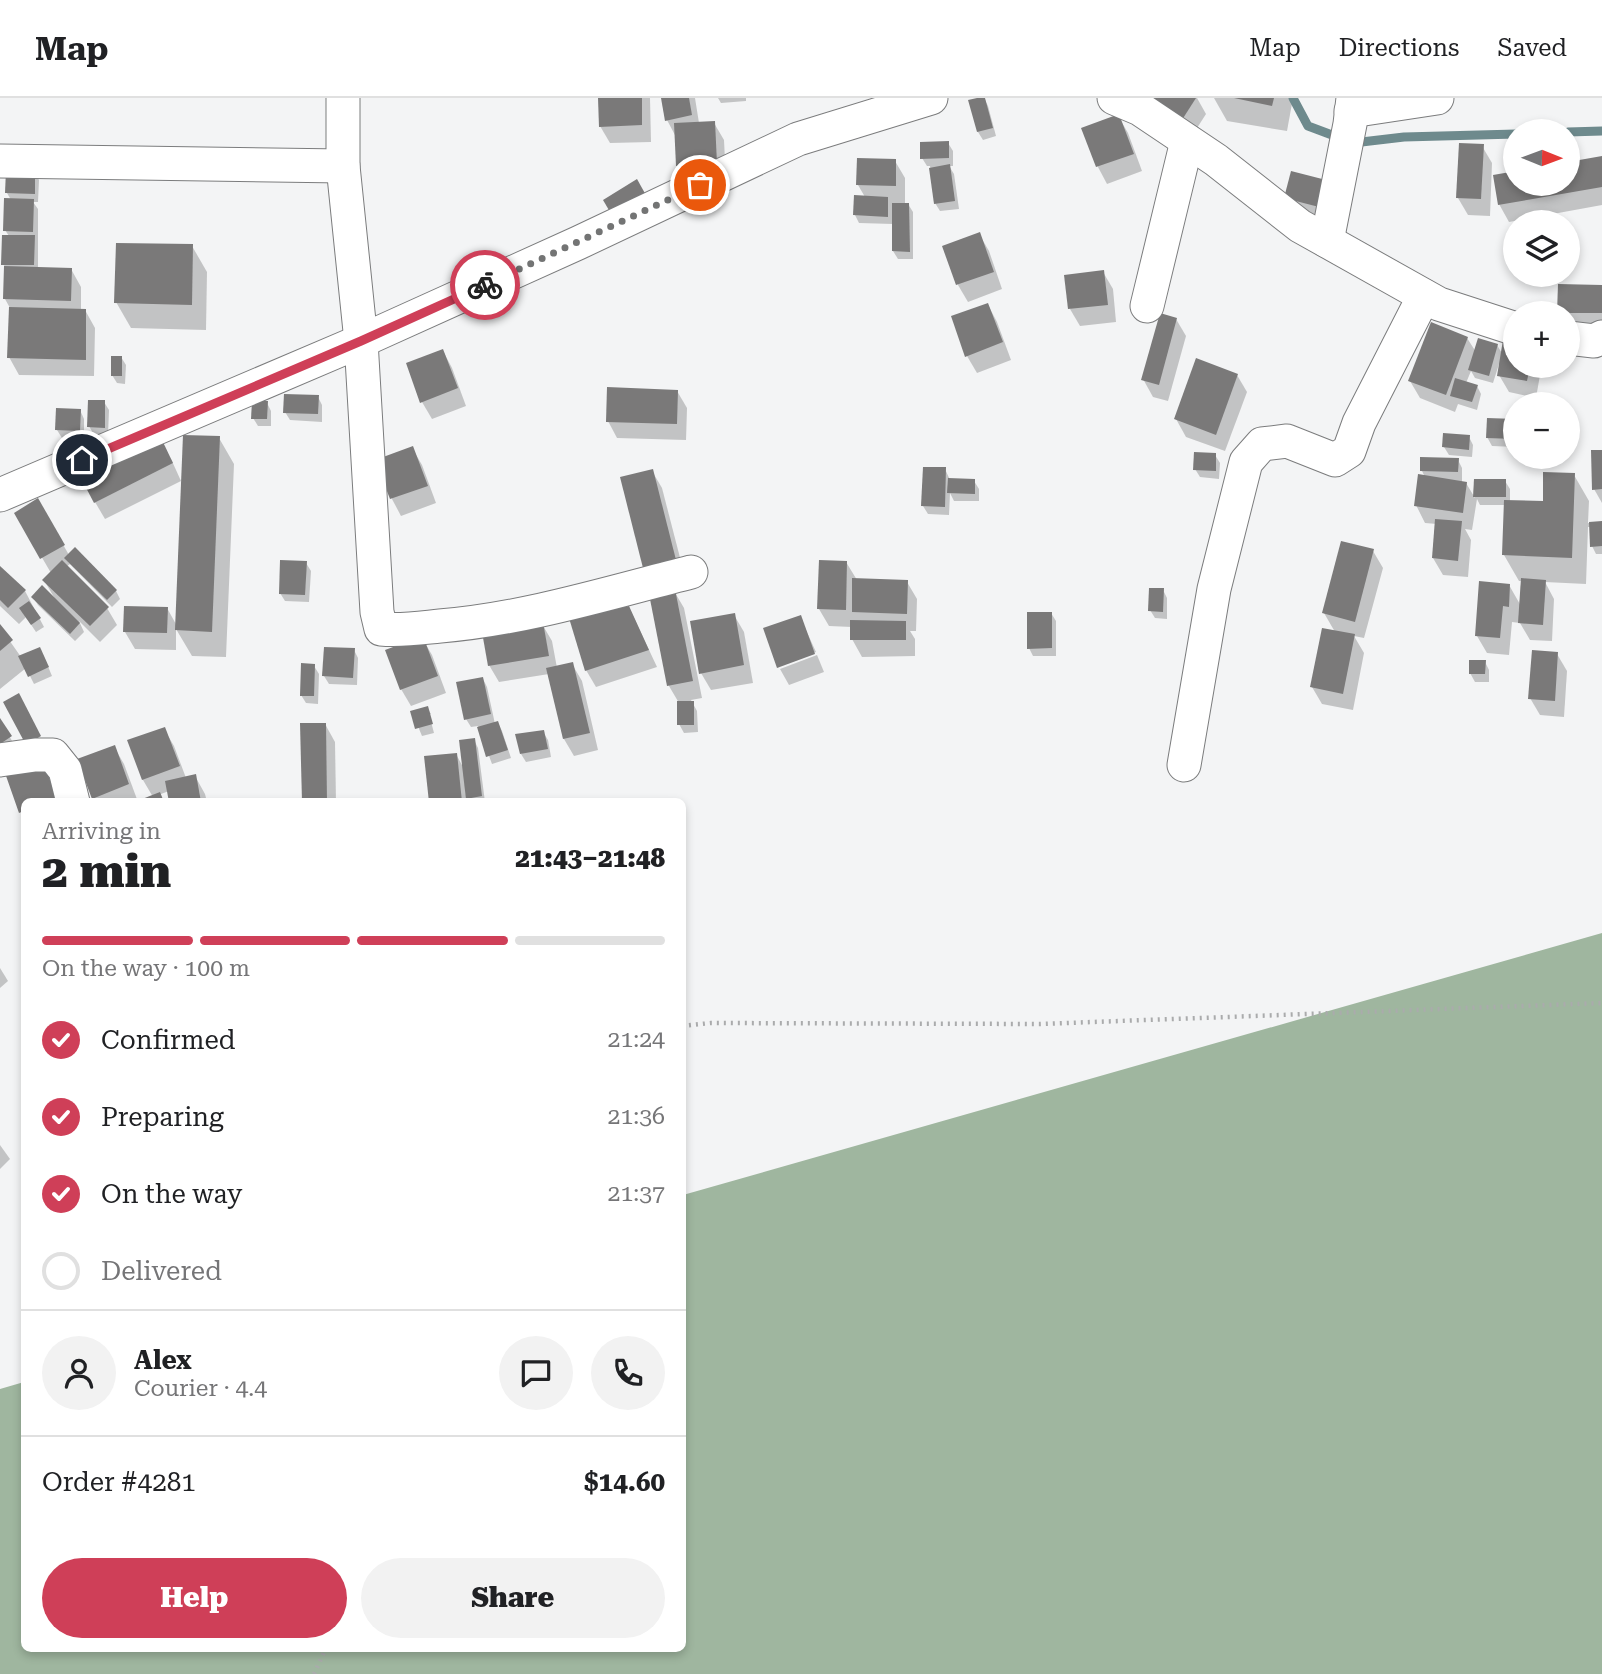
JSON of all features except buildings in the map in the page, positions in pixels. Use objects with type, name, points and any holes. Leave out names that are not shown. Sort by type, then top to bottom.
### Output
[{"type":"street","points":[[343,98],[343,166],[361,341],[377,612],[381,629],[478,623],[547,609],[691,572]]},
{"type":"street","points":[[0,495],[361,341],[798,139],[931,98]]},
{"type":"street","points":[[1114,98],[1140,109],[1216,160],[1300,226],[1327,242],[1439,304],[1503,324]]},
{"type":"street","points":[[1327,242],[1350,122],[1437,98]]},
{"type":"street","points":[[1147,306],[1187,141]]},
{"type":"street","points":[[0,161],[343,166]]},
{"type":"street","points":[[1184,765],[1214,589],[1246,463],[1262,444],[1287,441],[1335,460],[1349,451],[1359,423],[1424,296]]},
{"type":"street","points":[[1580,339],[1594,341],[1602,337]]},
{"type":"street","points":[[0,760],[53,755],[65,770],[72,798]]},
{"type":"path","points":[[686,1026],[1039,1024],[1602,1003]]},
{"type":"path","points":[[314,1674],[324,1652]]},
{"type":"green space","points":[[1602,933],[1602,1674],[0,1674],[0,1389],[21,1383],[21,1652],[686,1652],[686,1194]]},
{"type":"waterway","points":[[1293,98],[1308,126],[1340,138]]},
{"type":"waterway","points":[[1580,132],[1602,131]]},
{"type":"waterway","points":[[1353,143],[1404,137],[1503,134]]},
{"type":"way so far","points":[[485,285],[700,185]]},
{"type":"route","points":[[82,460],[485,285]]}]
